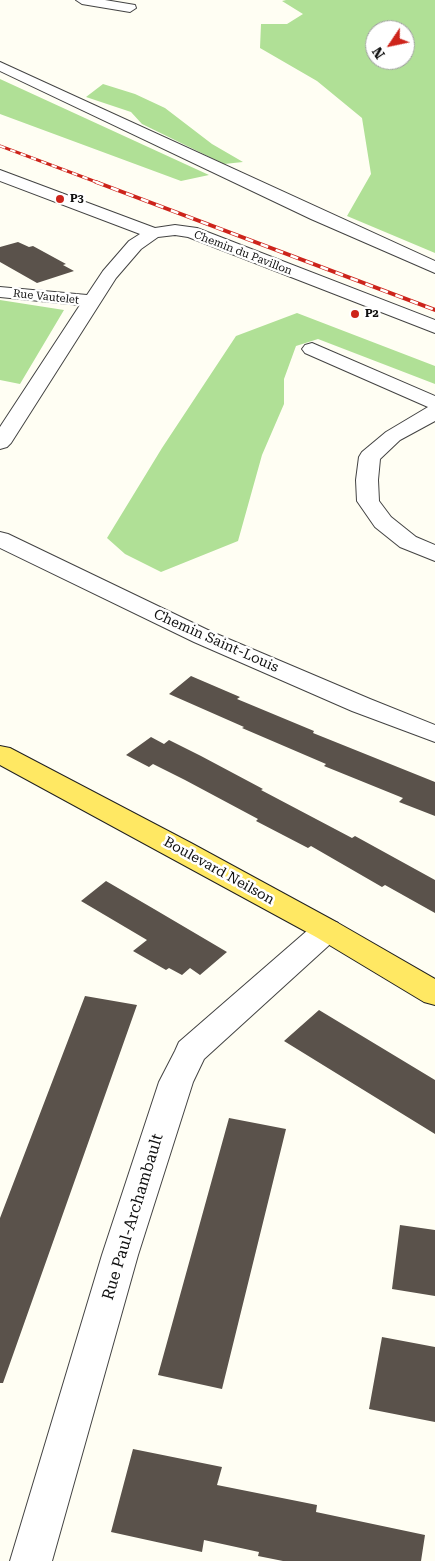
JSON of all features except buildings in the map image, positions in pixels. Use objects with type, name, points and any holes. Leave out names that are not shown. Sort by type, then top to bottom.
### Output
[{"type":"main road","name":"Boulevard Neilson","points":[[0,754],[327,930],[435,994]]},
{"type":"street","points":[[82,0],[130,8]]},
{"type":"street","points":[[0,66],[308,211],[435,268]]},
{"type":"street","points":[[0,175],[153,233]]},
{"type":"street","name":"Chemin du Pavillon","points":[[153,233],[175,230],[191,232],[435,327]]},
{"type":"street","points":[[0,443],[109,275],[128,252],[153,233]]},
{"type":"street","name":"Rue Vautelet","points":[[0,292],[91,302]]},
{"type":"street","points":[[312,350],[435,402]]},
{"type":"street","points":[[435,412],[393,436],[370,457],[367,480],[368,501],[383,522],[408,542],[435,554]]},
{"type":"street","name":"Chemin Saint-Louis","points":[[0,539],[203,636],[361,705],[435,734]]},
{"type":"street","name":"Rue Paul-Archambault","points":[[31,1561],[120,1255],[176,1082],[191,1051],[327,930]]},
{"type":"green space","points":[[435,0],[435,253],[347,216],[371,174],[362,118],[317,81],[260,48],[261,24],[287,24],[303,14],[282,1]]},
{"type":"green space","points":[[0,79],[209,175],[181,181],[0,114]]},
{"type":"green space","points":[[103,84],[135,94],[165,108],[212,144],[243,162],[224,164],[142,124],[131,112],[86,97]]},
{"type":"green space","points":[[0,300],[64,310],[20,384],[0,380]]},
{"type":"green space","points":[[297,313],[435,366],[435,384],[318,339],[296,346],[284,379],[284,404],[262,455],[238,541],[161,572],[125,554],[107,538],[162,448],[236,336]]},
{"type":"railway","points":[[0,146],[99,183]]},
{"type":"railway","points":[[96,182],[435,310]]},
{"type":"place","name":"P3","points":[[60,199]]},
{"type":"place","name":"P2","points":[[355,314]]}]
